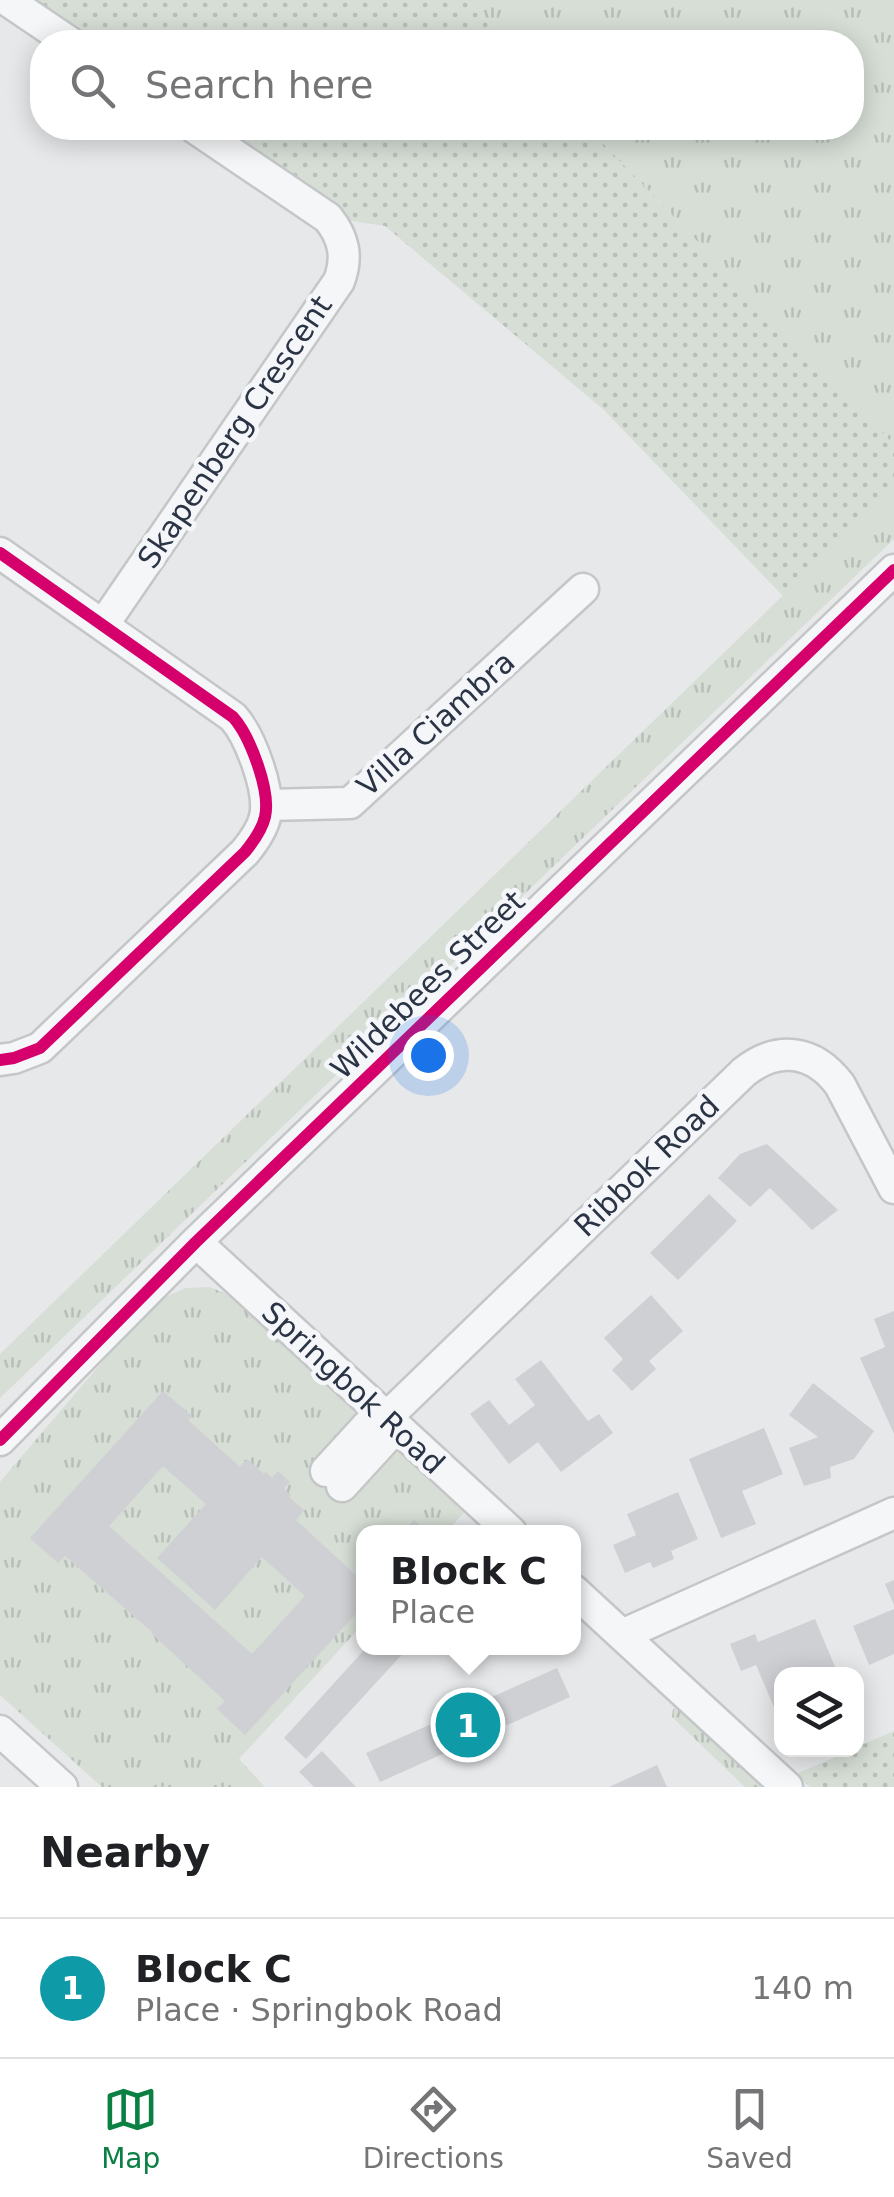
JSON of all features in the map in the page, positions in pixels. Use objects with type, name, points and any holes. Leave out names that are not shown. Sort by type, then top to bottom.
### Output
[{"type":"street","points":[[6,0],[51,30]]},
{"type":"street","name":"Skapenberg Crescent","points":[[103,625],[339,282],[344,269],[343,242],[328,218],[212,140]]},
{"type":"street","points":[[0,554],[238,722],[249,743],[267,805],[262,828],[254,841],[40,1048],[0,1060]]},
{"type":"street","name":"Wildebees Street","points":[[0,1440],[196,1242],[894,570]]},
{"type":"street","name":"Villa Ciambra","points":[[267,805],[350,802],[583,589]]},
{"type":"street","name":"Ribbok Road","points":[[334,1478],[388,1419],[744,1072],[767,1058],[794,1055],[821,1064],[832,1074],[894,1188]]},
{"type":"street","name":"Springbok Road","points":[[196,1242],[503,1525]]},
{"type":"street","points":[[622,1635],[894,1513]]},
{"type":"street","points":[[581,1597],[787,1787]]},
{"type":"street","points":[[0,1731],[62,1787]]},
{"type":"green space","points":[[33,0],[465,0],[494,30],[77,30]]},
{"type":"green space","points":[[465,0],[894,0],[894,445],[600,140],[864,140],[864,30],[494,30]]},
{"type":"green space","points":[[236,140],[600,140],[894,445],[894,488],[783,596],[604,410],[385,226],[346,220]]},
{"type":"green space","points":[[894,488],[894,539],[0,1398],[0,1354]]},
{"type":"green space","points":[[209,1287],[230,1295],[465,1511],[453,1525],[356,1525],[356,1632],[239,1759],[265,1787],[102,1787],[0,1695],[0,1482],[120,1341],[165,1297],[186,1288]]},
{"type":"green space","points":[[678,1707],[770,1787],[745,1787],[672,1717],[673,1709]]},
{"type":"green space","points":[[894,1731],[894,1787],[810,1787],[796,1774],[836,1757],[864,1757],[864,1744]]},
{"type":"building","points":[[767,1144],[838,1210],[812,1230],[770,1188],[750,1207],[718,1178],[740,1154]]},
{"type":"building","points":[[709,1194],[737,1221],[678,1280],[650,1253]]},
{"type":"building","points":[[651,1295],[683,1331],[649,1361],[656,1369],[632,1391],[612,1370],[623,1359],[604,1338]]},
{"type":"building","points":[[894,1311],[894,1434],[860,1358],[885,1347],[874,1319]]},
{"type":"building","points":[[541,1360],[588,1421],[599,1414],[613,1433],[561,1472],[538,1442],[509,1464],[470,1414],[489,1400],[509,1425],[535,1405],[515,1379]]},
{"type":"building","points":[[813,1383],[874,1431],[854,1459],[830,1467],[831,1478],[804,1486],[789,1448],[818,1437],[789,1415]]},
{"type":"building","points":[[163,1391],[192,1416],[188,1420],[240,1467],[247,1459],[264,1474],[272,1478],[278,1471],[290,1482],[283,1488],[304,1510],[296,1520],[356,1575],[356,1614],[245,1735],[217,1709],[225,1701],[152,1632],[65,1556],[58,1563],[30,1538]],"holes":[[[163,1466],[206,1504],[157,1558],[215,1610],[262,1557],[305,1596],[252,1654],[109,1526]]]},
{"type":"building","points":[[764,1428],[783,1474],[742,1491],[756,1524],[721,1538],[689,1459]]},
{"type":"building","points":[[678,1492],[698,1539],[671,1551],[674,1559],[653,1568],[650,1562],[625,1573],[613,1545],[636,1535],[627,1514]]},
{"type":"building","points":[[894,1580],[894,1605],[885,1584]]},
{"type":"building","points":[[894,1609],[894,1654],[869,1665],[853,1626]]},
{"type":"building","points":[[815,1619],[835,1667],[774,1667],[774,1707],[756,1665],[741,1671],[730,1644],[755,1634],[758,1642]]},
{"type":"building","points":[[360,1655],[402,1655],[306,1759],[284,1738]]},
{"type":"building","points":[[557,1668],[570,1697],[380,1782],[366,1753]]},
{"type":"building","points":[[322,1751],[356,1787],[314,1787],[299,1772]]},
{"type":"building","points":[[657,1765],[667,1787],[609,1787]]},
{"type":"cycle path","points":[[0,553],[233,717],[258,764],[266,806],[262,826],[245,852],[40,1048],[0,1060]]},
{"type":"cycle path","points":[[0,1440],[196,1242],[894,570]]},
{"type":"place","name":"Block C","points":[[468,1725]]}]
